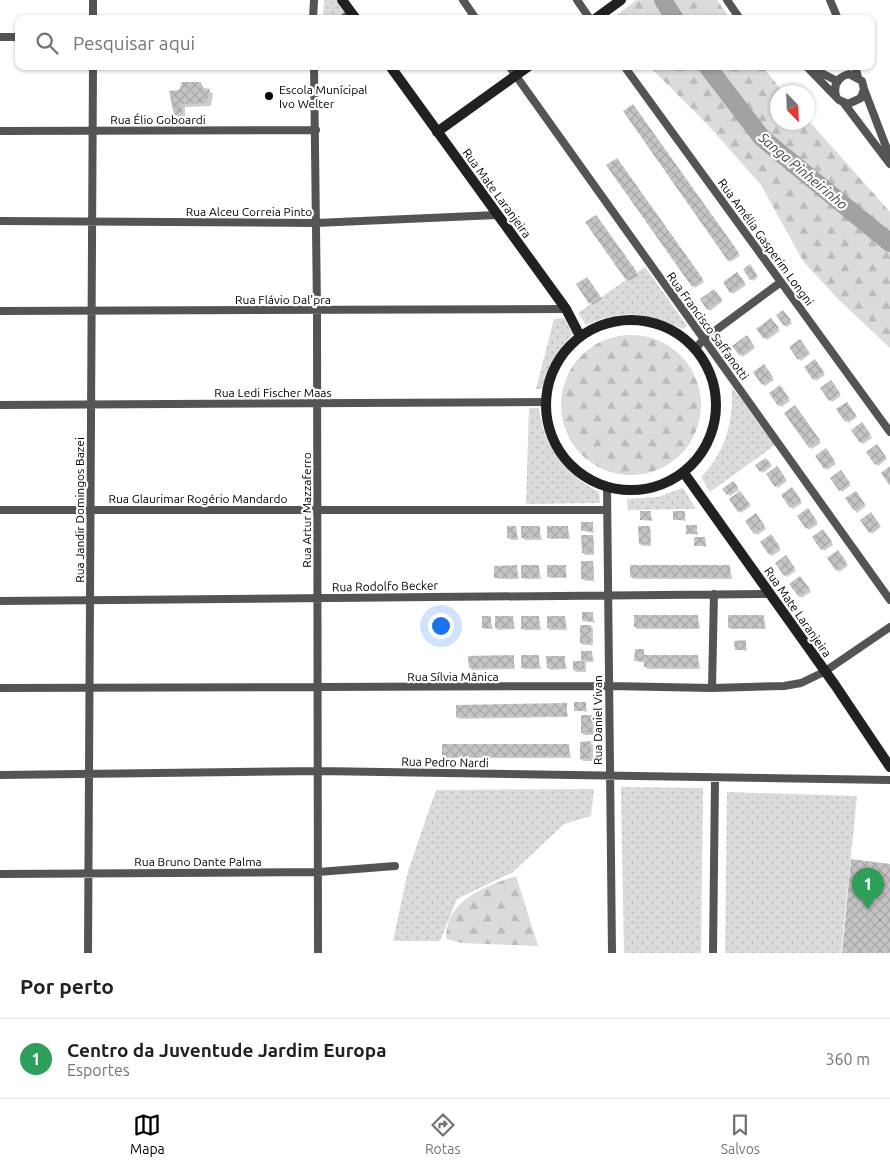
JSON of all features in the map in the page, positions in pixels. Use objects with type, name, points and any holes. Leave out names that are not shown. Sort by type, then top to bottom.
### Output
[{"type":"street","points":[[93,0],[93,15]]},
{"type":"street","points":[[313,15],[314,0]]},
{"type":"street","points":[[342,0],[352,15]]},
{"type":"street","points":[[463,0],[473,15]]},
{"type":"street","points":[[576,0],[587,15]]},
{"type":"street","points":[[600,15],[621,0]]},
{"type":"street","points":[[727,0],[737,15]]},
{"type":"street","points":[[830,0],[836,15]]},
{"type":"street","points":[[0,37],[15,37]]},
{"type":"street","name":"Rua Jandir Domingos Bazei","points":[[88,953],[93,70]]},
{"type":"street","name":"Rua Artur Mazzaferro","points":[[314,70],[318,310],[318,953]]},
{"type":"street","name":"Rua Mate Laranjeira","points":[[393,70],[566,309],[580,336]]},
{"type":"street","name":"Rua Francisco Saffanotti","points":[[511,70],[890,600]]},
{"type":"street","points":[[437,132],[523,70]]},
{"type":"street","name":"Rua Amélia Gasperim Longni","points":[[627,70],[890,432]]},
{"type":"street","points":[[811,70],[843,102],[890,164]]},
{"type":"street","points":[[814,70],[837,82]]},
{"type":"street","points":[[836,96],[837,82],[844,75],[845,70]]},
{"type":"street","points":[[857,70],[890,157]]},
{"type":"street","points":[[844,75],[858,77]]},
{"type":"street","points":[[843,102],[857,102],[864,89]]},
{"type":"street","name":"Rua Élio Goboardi","points":[[0,131],[316,130]]},
{"type":"street","name":"Rua Alceu Correia Pinto","points":[[0,220],[316,223],[497,214]]},
{"type":"street","points":[[696,348],[782,282]]},
{"type":"street","name":"Rua Flávio Dal'pra","points":[[0,311],[566,309]]},
{"type":"street","points":[[628,319],[653,322],[677,332],[696,348],[708,365],[715,384],[717,403],[715,423],[709,442],[698,459],[684,473],[660,486],[633,490],[606,487],[581,475],[561,455],[549,430],[545,402],[550,377],[562,354],[580,336],[602,324],[628,319]]},
{"type":"street","name":"Rua Ledi Fischer Maas","points":[[0,405],[545,402]]},
{"type":"street","name":"Rua Mate Laranjeira","points":[[684,473],[890,767]]},
{"type":"street","name":"Rua Daniel Vivan","points":[[606,487],[609,686],[608,776],[612,953]]},
{"type":"street","name":"Rua Glaurimar Rogério Mandardo","points":[[0,510],[607,510]]},
{"type":"street","points":[[712,688],[714,594]]},
{"type":"street","name":"Rua Rodolfo Becker","points":[[0,601],[770,594]]},
{"type":"street","name":"Rua Sílvia Mânica","points":[[0,688],[609,686],[712,688],[784,686],[801,683],[824,672],[890,627]]},
{"type":"street","name":"Rua Pedro Nardi","points":[[0,774],[318,771],[890,780]]},
{"type":"street","points":[[713,953],[715,778]]},
{"type":"street","name":"Rua Bruno Dante Palma","points":[[0,874],[318,872],[395,866]]},
{"type":"green space","points":[[324,0],[336,0],[345,12],[341,15],[323,15]]},
{"type":"green space","points":[[637,0],[717,0],[727,15],[616,15]]},
{"type":"green space","points":[[653,70],[765,70],[777,85],[770,85],[770,130],[815,130],[815,128],[890,212],[890,348],[840,301],[803,261],[761,185],[708,125]]},
{"type":"green space","points":[[645,267],[687,326],[683,329],[658,319],[635,315],[612,316],[586,325],[578,313]]},
{"type":"green space","points":[[564,318],[573,334],[554,359],[542,389],[536,389],[554,319]]},
{"type":"green space","points":[[631,335],[658,341],[670,347],[680,356],[689,366],[695,378],[701,405],[695,432],[689,444],[680,454],[670,463],[658,469],[631,475],[604,469],[592,463],[582,454],[573,444],[567,432],[561,405],[567,378],[573,366],[582,356],[592,347],[604,341]]},
{"type":"green space","points":[[732,387],[775,445],[710,492],[701,477],[717,457],[726,436],[731,412]]},
{"type":"green space","points":[[529,408],[539,408],[546,435],[558,458],[576,477],[599,492],[600,503],[526,504]]},
{"type":"green space","points":[[683,488],[696,509],[628,510],[627,499],[658,497]]},
{"type":"green space","points":[[621,787],[703,788],[701,953],[624,953]]},
{"type":"green space","points":[[594,789],[591,816],[564,824],[513,872],[457,899],[440,941],[393,941],[408,871],[436,790]]},
{"type":"green space","points":[[727,792],[857,796],[841,953],[725,953]]},
{"type":"green space","points":[[516,876],[538,946],[462,943],[446,939],[448,925],[460,904],[480,890]]},
{"type":"building","points":[[182,82],[201,82],[203,88],[210,89],[207,103],[182,104],[182,115],[174,115],[169,91],[179,90]]},
{"type":"building","points":[[633,104],[739,253],[728,261],[623,111]]},
{"type":"building","points":[[617,158],[703,279],[692,287],[606,165]]},
{"type":"building","points":[[596,215],[637,272],[626,280],[585,222]]},
{"type":"building","points":[[750,264],[757,275],[750,280],[743,269]]},
{"type":"building","points":[[737,272],[745,282],[730,293],[723,282]]},
{"type":"building","points":[[587,277],[600,296],[589,304],[576,284]]},
{"type":"building","points":[[714,289],[722,299],[707,310],[700,299]]},
{"type":"building","points":[[783,310],[791,320],[784,326],[776,315]]},
{"type":"building","points":[[771,318],[779,328],[764,339],[756,329]]},
{"type":"building","points":[[747,335],[754,346],[740,356],[732,346]]},
{"type":"building","points":[[800,339],[809,352],[798,360],[789,347]]},
{"type":"building","points":[[815,359],[824,372],[813,380],[804,367]]},
{"type":"building","points":[[764,364],[773,377],[762,385],[753,372]]},
{"type":"building","points":[[831,380],[840,393],[829,401],[820,388]]},
{"type":"building","points":[[780,385],[789,398],[778,406],[769,393]]},
{"type":"building","points":[[847,402],[856,415],[845,422],[836,409]]},
{"type":"building","points":[[795,405],[820,440],[809,448],[784,413]]},
{"type":"building","points":[[862,422],[871,435],[860,443],[851,430]]},
{"type":"building","points":[[877,444],[886,457],[875,465],[866,452]]},
{"type":"building","points":[[826,448],[835,461],[824,469],[815,456]]},
{"type":"building","points":[[766,458],[771,464],[760,472],[755,465]]},
{"type":"building","points":[[777,466],[786,479],[775,487],[766,474]]},
{"type":"building","points":[[890,466],[890,486],[881,473]]},
{"type":"building","points":[[841,470],[850,483],[839,491],[830,478]]},
{"type":"building","points":[[733,481],[738,487],[727,495],[722,489]]},
{"type":"building","points":[[792,487],[801,500],[790,508],[781,495]]},
{"type":"building","points":[[740,491],[750,504],[738,512],[729,499]]},
{"type":"building","points":[[856,491],[865,504],[854,511],[845,498]]},
{"type":"building","points":[[808,508],[817,521],[806,529],[797,516]]},
{"type":"building","points":[[640,511],[651,511],[651,520],[640,520]]},
{"type":"building","points":[[673,511],[685,511],[685,520],[673,520]]},
{"type":"building","points":[[871,512],[880,525],[869,533],[860,520]]},
{"type":"building","points":[[756,513],[765,526],[754,534],[745,521]]},
{"type":"building","points":[[581,522],[593,522],[593,531],[581,531]]},
{"type":"building","points":[[686,525],[697,525],[697,534],[686,534]]},
{"type":"building","points":[[507,526],[516,526],[517,538],[507,538]]},
{"type":"building","points":[[521,526],[540,526],[540,538],[521,538]]},
{"type":"building","points":[[547,526],[568,526],[568,538],[547,538]]},
{"type":"building","points":[[638,526],[650,526],[650,544],[639,544]]},
{"type":"building","points":[[823,529],[832,542],[821,550],[812,537]]},
{"type":"building","points":[[771,534],[780,547],[769,555],[760,542]]},
{"type":"building","points":[[581,535],[593,535],[593,553],[582,553]]},
{"type":"building","points":[[694,537],[705,537],[705,546],[694,546]]},
{"type":"building","points":[[838,550],[847,563],[836,571],[827,558]]},
{"type":"building","points":[[786,555],[795,568],[784,576],[775,563]]},
{"type":"building","points":[[581,561],[593,561],[593,579],[581,579]]},
{"type":"building","points":[[517,565],[517,577],[494,578],[494,566]]},
{"type":"building","points":[[521,565],[539,565],[539,577],[521,578]]},
{"type":"building","points":[[547,565],[566,565],[566,577],[547,577]]},
{"type":"building","points":[[630,565],[730,565],[730,577],[630,577]]},
{"type":"building","points":[[800,576],[810,589],[799,597],[789,584]]},
{"type":"building","points":[[582,612],[593,612],[593,621],[582,621]]},
{"type":"building","points":[[634,615],[698,615],[698,628],[634,627]]},
{"type":"building","points":[[728,615],[764,615],[764,628],[728,628]]},
{"type":"building","points":[[482,616],[491,616],[491,628],[482,628]]},
{"type":"building","points":[[495,616],[513,616],[513,628],[495,628]]},
{"type":"building","points":[[521,616],[539,616],[539,628],[521,629]]},
{"type":"building","points":[[547,616],[565,616],[566,628],[547,628]]},
{"type":"building","points":[[580,625],[591,625],[591,643],[580,643]]},
{"type":"building","points":[[746,640],[746,650],[735,650],[734,641]]},
{"type":"building","points":[[635,649],[644,649],[644,655],[698,655],[698,667],[644,667],[644,661],[634,661]]},
{"type":"building","points":[[581,651],[592,651],[592,660],[581,660]]},
{"type":"building","points":[[514,655],[514,667],[469,668],[468,656]]},
{"type":"building","points":[[521,655],[539,655],[539,667],[521,668]]},
{"type":"building","points":[[546,656],[565,656],[565,668],[547,668]]},
{"type":"building","points":[[573,661],[584,661],[584,670],[573,670]]},
{"type":"building","points":[[574,702],[586,702],[586,711],[574,711]]},
{"type":"building","points":[[567,703],[567,716],[456,717],[456,705]]},
{"type":"building","points":[[581,715],[592,715],[592,733],[581,733]]},
{"type":"building","points":[[591,741],[591,759],[580,759],[580,742]]},
{"type":"building","points":[[442,744],[569,744],[569,756],[442,757]]},
{"type":"building","points":[[851,859],[890,864],[890,953],[842,953]]},
{"type":"waterway","name":"Sanga Pinheirinho","points":[[663,0],[672,15]]},
{"type":"waterway","name":"Sanga Pinheirinho","points":[[710,70],[762,138],[890,243]]},
{"type":"place","name":"Escola Munícipal Ivo Welter","points":[[269,96]]},
{"type":"place","name":"Centro da Juventude Jardim Europa","points":[[868,909]]}]
